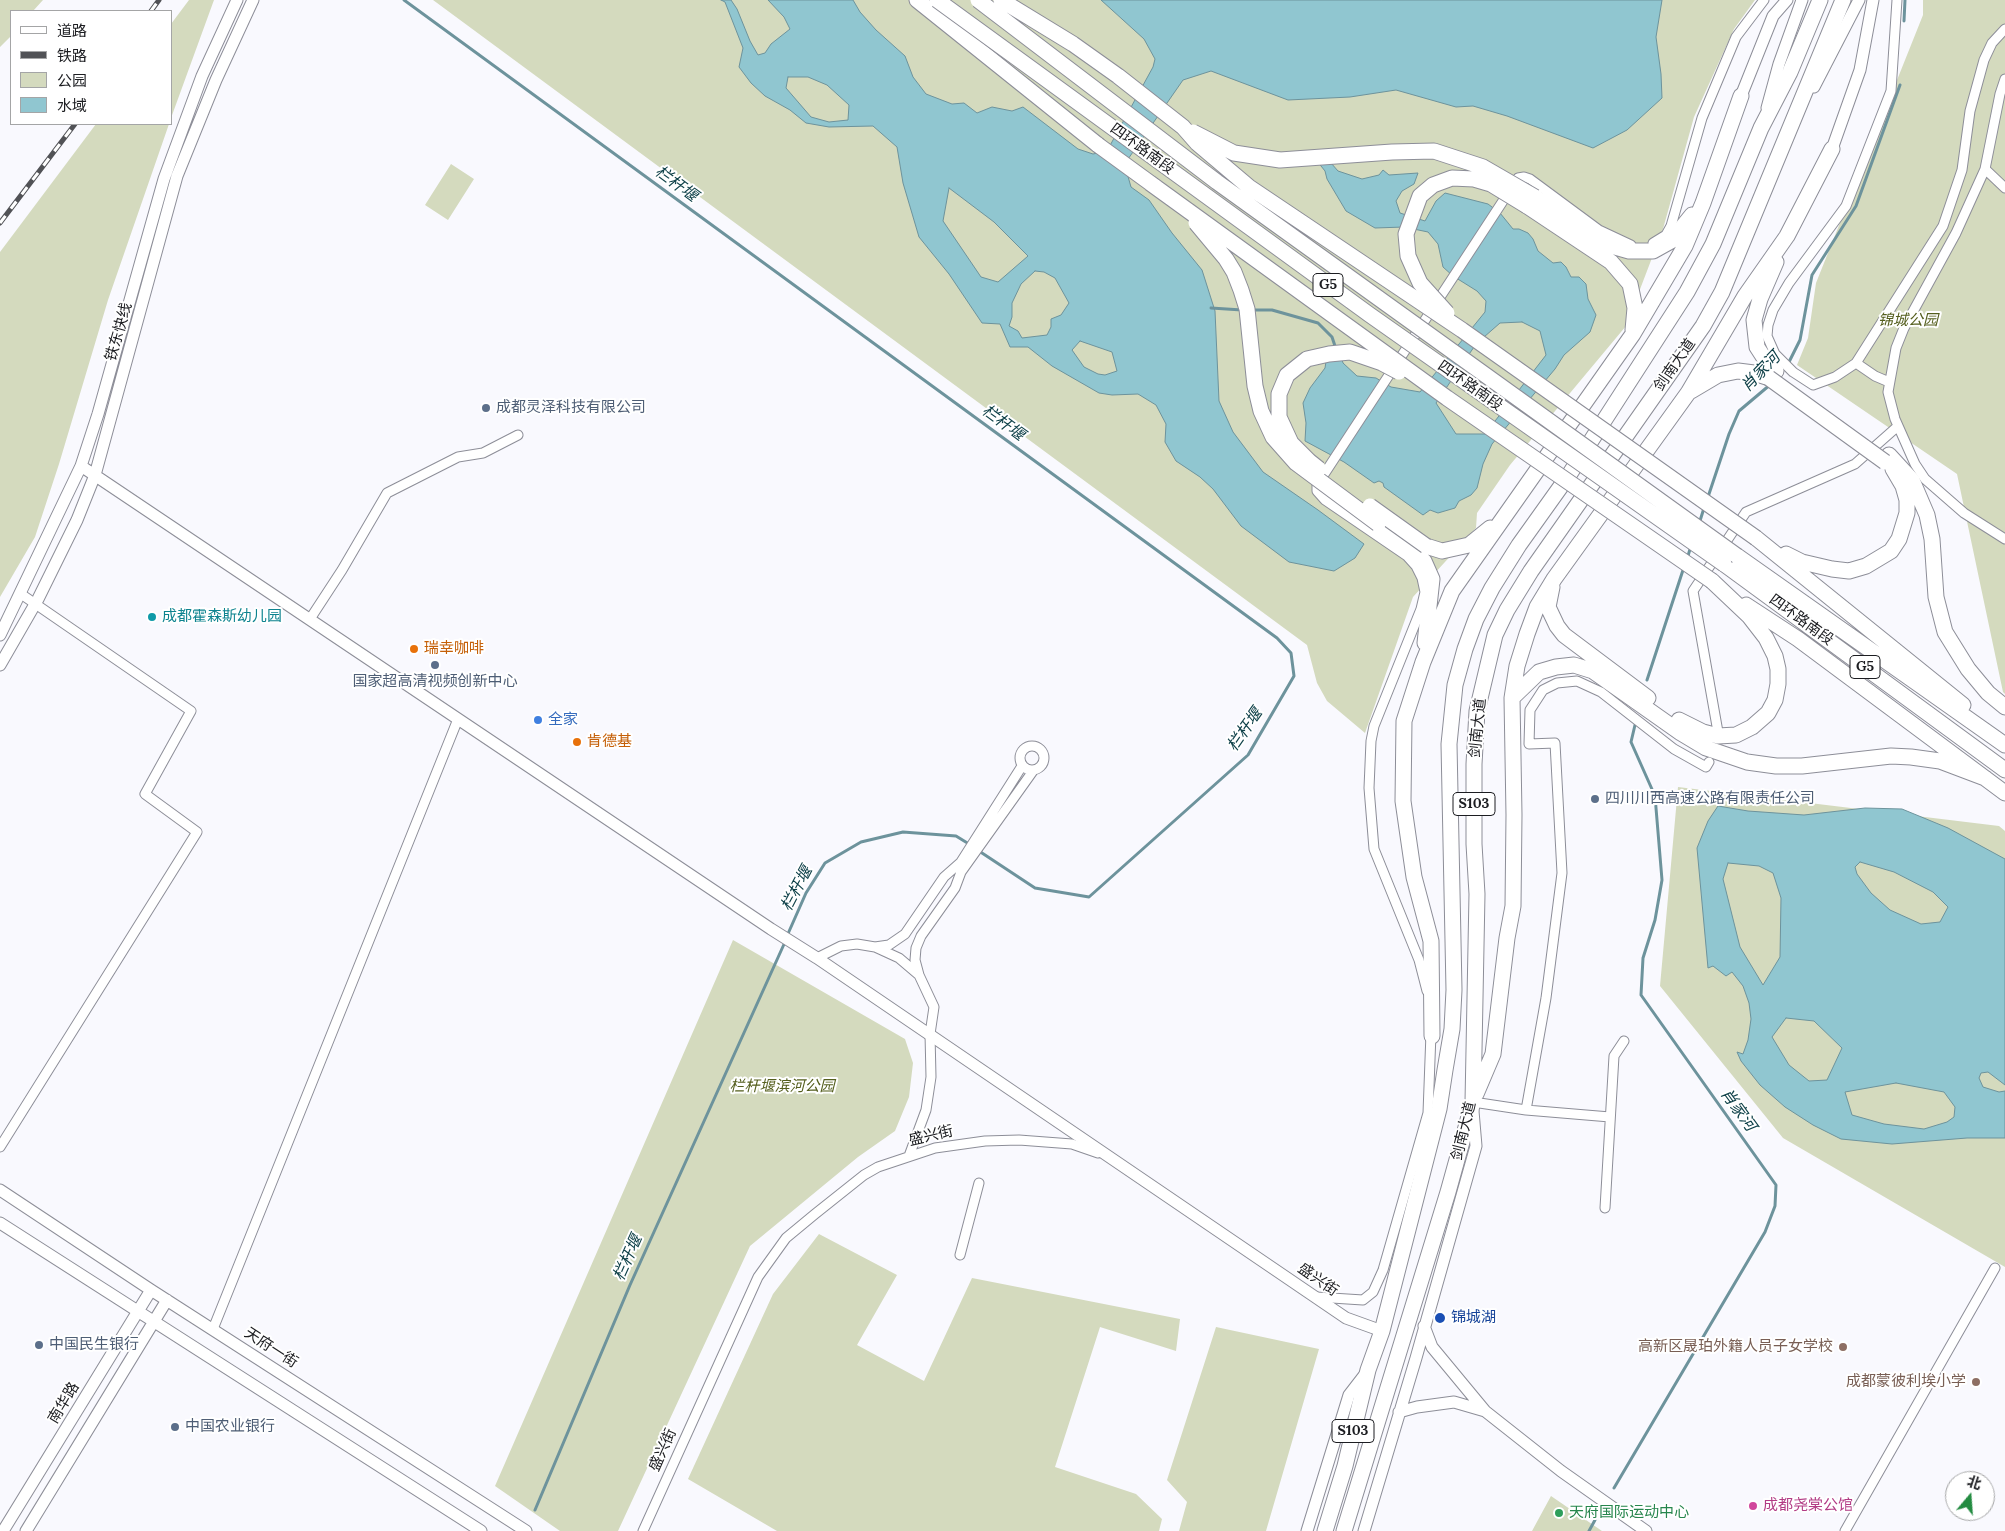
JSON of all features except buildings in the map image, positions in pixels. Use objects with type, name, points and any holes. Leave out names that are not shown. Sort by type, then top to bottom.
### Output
[{"type":"highway","points":[[917,0],[1098,145],[1150,183],[1447,398],[1798,639],[2005,793]]},
{"type":"highway","name":"四环路南段","points":[[937,0],[1370,315],[2005,745]]},
{"type":"highway","name":"四环路南段","points":[[978,0],[1217,182],[1730,560],[2005,770]]},
{"type":"highway","points":[[1001,0],[1073,44],[1118,76],[1183,127],[1197,143],[1249,187],[1462,330],[1756,538],[1908,658],[2005,739]]},
{"type":"highway","name":"剑南大道","points":[[1325,1531],[1345,1466],[1368,1370],[1382,1331],[1438,1109],[1452,1029],[1454,952],[1449,744],[1455,686],[1465,649],[1476,619],[1492,588],[1519,545],[1569,475],[1688,292],[1713,244],[1761,128],[1790,72],[1820,0]]},
{"type":"highway","name":"剑南大道","points":[[1344,1531],[1442,1211],[1473,1102],[1477,894],[1474,844],[1474,764],[1477,711],[1495,635],[1507,610],[1531,571],[1703,326],[1722,292],[1843,0]]},
{"type":"highway","points":[[1432,1036],[1431,941],[1414,877],[1403,801],[1404,721],[1423,662],[1452,591],[1633,334],[1685,246],[1703,203],[1740,96]]},
{"type":"highway","points":[[1183,127],[1234,153],[1280,160],[1434,151],[1483,166],[1611,262],[1630,284],[1635,308],[1633,334]]},
{"type":"highway","points":[[1832,149],[1788,236],[1760,299],[1754,320],[1757,346],[1768,364],[1912,480],[1927,515],[1932,539],[1936,597],[1945,632],[1968,669],[1988,693],[2005,707]]},
{"type":"highway","points":[[1462,330],[1420,283],[1408,256],[1406,234],[1420,196],[1433,185],[1452,178],[1474,179],[1491,184],[1531,202],[1608,244],[1629,251],[1653,251],[1671,241],[1703,203]]},
{"type":"highway","points":[[1150,183],[1202,229],[1234,272],[1247,309],[1255,386],[1261,411],[1273,437],[1296,463],[1424,561],[1432,579],[1423,662]]},
{"type":"highway","points":[[1473,1102],[1492,1054],[1507,938],[1514,906],[1512,698],[1517,666],[1526,634],[1537,607],[1554,579],[1688,393],[1745,296],[1788,236]]},
{"type":"highway","points":[[1447,398],[1382,363],[1350,352],[1329,354],[1307,359],[1287,376],[1279,394],[1279,417],[1292,443],[1303,455],[1426,546],[1442,551],[1469,545],[1504,518]]},
{"type":"highway","points":[[1688,393],[1718,374],[1738,371],[1754,373],[1776,370]]},
{"type":"highway","points":[[1756,538],[1802,562],[1832,569],[1849,571],[1880,559],[1891,551],[1899,539],[1907,512],[1907,500],[1903,486],[1887,458]]},
{"type":"highway","points":[[1554,579],[1548,607],[1557,626],[1564,635],[1683,724],[1710,734],[1736,735],[1752,728],[1768,713],[1775,700],[1778,669],[1775,656],[1766,638],[1749,616],[1712,581]]},
{"type":"highway","points":[[1512,698],[1539,672],[1556,667],[1574,665],[1593,671],[1706,748],[1747,762],[1776,766],[1802,766],[1891,756],[1911,756],[1940,761],[1985,778]]},
{"type":"main road","name":"铁东快线","points":[[0,635],[81,466],[98,414],[164,179],[202,76],[237,0]]},
{"type":"main road","name":"铁东快线","points":[[0,665],[36,603],[77,520],[95,475],[177,176],[216,80],[254,0]]},
{"type":"main road","points":[[1740,96],[1773,16],[1787,0]]},
{"type":"main road","points":[[1761,128],[1779,64],[1802,0]]},
{"type":"main road","points":[[1785,141],[1859,0]]},
{"type":"main road","points":[[1832,149],[1860,70],[1873,0]]},
{"type":"main road","points":[[81,466],[817,958],[1114,1160]]},
{"type":"main road","points":[[1364,1531],[1476,1146],[1473,1102]]},
{"type":"main road","name":"盛兴街","points":[[1114,1160],[1346,1318],[1382,1331]]},
{"type":"main road","name":"天府一街","points":[[0,1190],[151,1290],[526,1531]]},
{"type":"main road","points":[[0,1223],[153,1323],[481,1531]]},
{"type":"main road","name":"南华路","points":[[3,1531],[151,1290]]},
{"type":"main road","points":[[26,1531],[167,1300]]},
{"type":"main road","points":[[1424,1326],[1432,1347],[1485,1411],[1561,1471],[1646,1531]]},
{"type":"main road","points":[[1307,1531],[1349,1395],[1368,1370]]},
{"type":"main road","points":[[1399,1412],[1417,1407],[1454,1402],[1485,1411]]},
{"type":"street","points":[[1316,1297],[1364,1300],[1373,1292],[1383,1270],[1428,1113],[1432,1036],[1429,997],[1419,960],[1374,850],[1369,788],[1371,741],[1374,726],[1421,609],[1425,592],[1419,572],[1407,556],[1325,500],[1317,491],[1317,485],[1518,178],[1524,177],[1599,230],[1627,244],[1639,246],[1652,244],[1666,235],[1678,207],[1702,118],[1736,37],[1764,0]]},
{"type":"street","points":[[1898,0],[1891,91],[1846,206],[1789,282],[1773,310],[1768,325],[1767,336],[1775,354],[1776,370],[1792,370],[1813,385],[1835,377],[1856,363],[1943,226],[1962,170],[1970,111],[1984,60],[1992,43],[2005,29]]},
{"type":"street","points":[[2005,79],[2000,94],[1985,168],[1956,233],[1904,328],[1896,348],[1888,392],[1898,426],[1915,464],[1925,479],[1964,513],[2005,539]]},
{"type":"street","points":[[1985,168],[2005,188]]},
{"type":"street","points":[[1856,363],[1875,376],[1889,382]]},
{"type":"street","points":[[1718,732],[1694,591],[1746,512],[1855,464],[1898,426]]},
{"type":"street","points":[[310,619],[342,570],[387,493],[458,457],[483,453],[518,435]]},
{"type":"street","points":[[0,1147],[197,832],[145,794],[191,710],[21,594]]},
{"type":"street","points":[[1526,1110],[1546,998],[1562,872],[1555,743],[1529,744],[1530,710],[1543,690],[1557,683],[1577,681],[1600,692],[1674,749],[1706,767],[1709,762]]},
{"type":"street","points":[[213,1329],[458,719]]},
{"type":"street","points":[[1029,747],[1037,747],[1043,753],[1044,760],[1040,767],[1033,770],[1022,766],[1020,758],[1022,751],[1029,747]]},
{"type":"street","points":[[991,823],[994,809],[1022,766]]},
{"type":"street","points":[[910,1156],[926,1110],[929,1094],[931,1077],[930,1034],[934,1007],[919,975],[915,960],[916,948],[921,936],[955,888],[964,864],[991,823],[1006,810],[1033,770]]},
{"type":"street","points":[[875,947],[889,945],[905,934],[944,877],[964,864]]},
{"type":"street","points":[[817,958],[841,946],[857,944],[875,947],[899,958],[919,975]]},
{"type":"street","points":[[1605,1208],[1614,1056],[1624,1041]]},
{"type":"street","points":[[1473,1102],[1526,1110],[1610,1117]]},
{"type":"street","name":"盛兴街","points":[[642,1531],[758,1277],[786,1238],[864,1175],[892,1161],[944,1147],[985,1141],[1019,1140],[1072,1144],[1114,1160]]},
{"type":"street","points":[[960,1254],[978,1183]]},
{"type":"street","points":[[1845,1531],[1996,1268]]},
{"type":"green space","points":[[0,0],[43,0],[34,10],[10,10],[10,37],[0,47]]},
{"type":"green space","points":[[189,0],[214,0],[172,115],[172,23]]},
{"type":"green space","points":[[433,0],[1755,0],[1734,29],[1694,117],[1663,229],[1626,326],[1510,465],[1477,513],[1476,528],[1413,597],[1365,733],[1327,701],[1317,683],[1307,645]]},
{"type":"green space","name":"锦城公园","points":[[1923,0],[2005,0],[2005,694],[2003,692],[1957,474],[1797,365],[1808,338],[1816,283],[1923,15]]},
{"type":"green space","points":[[95,125],[169,125],[108,300],[35,537],[0,597],[0,252]]},
{"type":"green space","points":[[451,164],[474,179],[448,220],[425,205]]},
{"type":"green space","points":[[1678,787],[1999,826],[2005,831],[2005,1267],[1783,1138],[1660,986]]},
{"type":"green space","name":"栏杆堰滨河公园","points":[[733,940],[905,1039],[913,1063],[909,1097],[895,1131],[858,1157],[750,1246],[618,1531],[560,1531],[495,1486]]},
{"type":"green space","points":[[819,1234],[897,1275],[857,1345],[924,1381],[972,1278],[1180,1319],[1176,1351],[1100,1327],[1055,1467],[1136,1494],[1162,1519],[1159,1531],[777,1531],[688,1479],[773,1294]]},
{"type":"green space","points":[[1216,1327],[1319,1349],[1266,1531],[1179,1531],[1187,1502],[1167,1480]]},
{"type":"green space","name":"天府国际运动中心","points":[[1551,1496],[1602,1531],[1532,1531]]},
{"type":"water","points":[[721,0],[731,0],[737,9],[758,55],[765,53],[771,44],[790,29],[784,17],[768,0],[853,0],[860,12],[876,30],[905,56],[913,77],[926,94],[952,104],[964,103],[977,113],[992,107],[1012,111],[1023,107],[1078,149],[1093,154],[1107,151],[1153,67],[1155,59],[1144,39],[1101,0],[1662,0],[1656,37],[1662,98],[1627,130],[1593,148],[1507,116],[1473,106],[1456,107],[1396,90],[1350,97],[1288,100],[1211,71],[1183,80],[1126,162],[1125,166],[1131,187],[1149,200],[1172,233],[1202,270],[1215,311],[1219,401],[1233,432],[1263,472],[1364,544],[1355,558],[1334,571],[1289,562],[1241,526],[1213,489],[1200,477],[1176,461],[1165,442],[1166,424],[1156,405],[1138,394],[1112,395],[1099,393],[1052,366],[1028,347],[1010,347],[1000,324],[982,323],[949,274],[919,237],[903,183],[897,147],[873,126],[829,127],[806,123],[790,110],[765,96],[751,83],[739,67],[743,48],[725,2]],"holes":[[[788,77],[808,77],[827,85],[849,105],[848,120],[829,122],[811,117],[786,88]],[[949,188],[994,222],[1028,256],[998,282],[981,277],[943,221]],[[1035,271],[1044,272],[1055,278],[1069,303],[1061,315],[1051,319],[1051,327],[1047,335],[1022,338],[1018,331],[1009,326],[1012,317],[1012,303],[1021,284]],[[1080,341],[1112,352],[1117,371],[1105,375],[1098,374],[1084,367],[1072,350]]]},
{"type":"water","points":[[1317,161],[1331,163],[1338,171],[1362,179],[1379,175],[1383,170],[1389,175],[1418,173],[1414,184],[1402,191],[1396,201],[1400,213],[1425,221],[1436,201],[1445,193],[1488,204],[1500,213],[1513,229],[1519,229],[1528,233],[1538,251],[1553,263],[1561,262],[1571,277],[1579,277],[1586,284],[1588,299],[1596,315],[1590,332],[1564,355],[1555,369],[1492,444],[1483,464],[1477,488],[1471,495],[1459,501],[1455,508],[1438,513],[1430,510],[1423,515],[1384,487],[1383,483],[1379,481],[1374,483],[1344,462],[1305,441],[1306,423],[1303,403],[1310,388],[1325,368],[1327,355],[1338,347],[1343,363],[1357,376],[1376,378],[1391,387],[1420,392],[1485,312],[1486,301],[1477,291],[1453,276],[1443,267],[1438,244],[1428,232],[1404,227],[1375,228],[1346,211],[1327,179],[1325,171]],"holes":[[[1522,322],[1540,331],[1546,355],[1485,434],[1456,434],[1436,403],[1476,344],[1500,323]]]},
{"type":"water","points":[[1718,806],[1748,811],[1804,815],[1865,808],[1902,809],[1948,828],[2005,859],[2005,1085],[1988,1072],[1981,1073],[1979,1078],[1983,1087],[1999,1092],[2005,1091],[2005,1138],[1967,1138],[1892,1144],[1841,1139],[1813,1125],[1785,1107],[1760,1085],[1741,1061],[1737,1052],[1743,1054],[1748,1040],[1751,1019],[1749,1003],[1743,986],[1732,972],[1726,976],[1713,966],[1708,968],[1697,848],[1708,821]],"holes":[[[1860,862],[1894,872],[1933,892],[1948,907],[1940,922],[1921,924],[1890,910],[1871,893],[1857,874],[1855,867]],[[1728,863],[1759,866],[1773,873],[1781,898],[1780,957],[1763,985],[1740,947],[1723,879]],[[1786,1018],[1814,1021],[1842,1048],[1827,1080],[1809,1081],[1789,1065],[1772,1037]],[[1896,1083],[1944,1092],[1955,1107],[1954,1117],[1947,1122],[1924,1129],[1884,1124],[1852,1115],[1845,1092]]]},
{"type":"waterway","name":"栏杆堰","points":[[404,0],[1277,638],[1291,653],[1294,676],[1248,755],[1089,897],[1035,888],[979,851]]},
{"type":"waterway","name":"肖家河","points":[[1904,21],[1905,0]]},
{"type":"waterway","name":"肖家河","points":[[1788,364],[1800,340],[1812,275],[1856,206],[1900,85]]},
{"type":"waterway","points":[[1211,308],[1242,310]]},
{"type":"waterway","points":[[1251,310],[1272,310],[1318,323],[1332,337],[1336,349]]},
{"type":"waterway","name":"肖家河","points":[[1708,497],[1729,434],[1739,411],[1771,384]]},
{"type":"waterway","name":"肖家河","points":[[1699,524],[1704,508]]},
{"type":"waterway","name":"肖家河","points":[[1687,559],[1691,546]]},
{"type":"waterway","name":"肖家河","points":[[1647,680],[1684,567]]},
{"type":"waterway","name":"肖家河","points":[[1614,1488],[1765,1232],[1775,1206],[1776,1185],[1641,995],[1643,958],[1655,920],[1662,880],[1655,796],[1631,742],[1635,725]]},
{"type":"waterway","name":"栏杆堰","points":[[787,936],[806,893],[825,863],[861,842],[903,832],[956,836],[969,844]]},
{"type":"waterway","name":"栏杆堰","points":[[535,1510],[630,1285],[785,942]]},
{"type":"waterway","name":"肖家河","points":[[1589,1531],[1595,1520]]},
{"type":"railway","points":[[152,10],[159,0]]},
{"type":"railway","points":[[0,223],[74,125]]},
{"type":"place","name":"成都灵泽科技有限公司","points":[[486,408]]},
{"type":"place","name":"成都霍森斯幼儿园","points":[[152,617]]},
{"type":"place","name":"瑞幸咖啡","points":[[414,649]]},
{"type":"place","name":"国家超高清视频创新中心","points":[[435,665]]},
{"type":"place","name":"全家","points":[[538,720]]},
{"type":"place","name":"肯德基","points":[[577,742]]},
{"type":"place","name":"四川川西高速公路有限责任公司","points":[[1595,799]]},
{"type":"place","name":"锦城湖","points":[[1440,1318]]},
{"type":"place","name":"中国民生银行","points":[[39,1345]]},
{"type":"place","name":"高新区晟珀外籍人员子女学校","points":[[1843,1347]]},
{"type":"place","name":"成都蒙彼利埃小学","points":[[1976,1382]]},
{"type":"place","name":"中国农业银行","points":[[175,1427]]},
{"type":"place","name":"成都尧棠公馆","points":[[1753,1506]]},
{"type":"place","name":"天府国际运动中心","points":[[1559,1513]]}]
